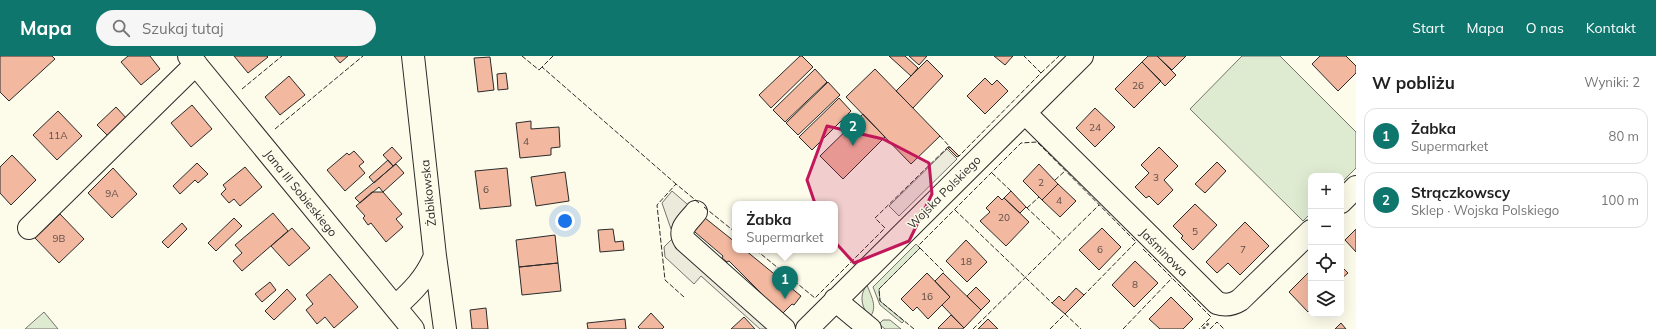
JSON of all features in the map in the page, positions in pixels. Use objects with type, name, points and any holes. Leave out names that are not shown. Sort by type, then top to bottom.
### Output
[{"type":"street","name":"Żabikowska","points":[[413,56],[435,256],[445,329]]},
{"type":"street","name":"Wojska Polskiego","points":[[807,329],[1082,56]]},
{"type":"street","points":[[29,228],[192,60]]},
{"type":"street","name":"Jana III Sobieskiego","points":[[192,60],[413,329]]},
{"type":"street","name":"Jaśminowa","points":[[1025,113],[1217,303],[1224,306],[1232,305],[1240,300],[1308,234]]},
{"type":"street","points":[[1344,199],[1356,187]]},
{"type":"street","points":[[696,212],[682,229],[682,237],[685,241],[784,329]]},
{"type":"street","points":[[395,307],[419,284],[425,276],[435,256]]},
{"type":"street","points":[[835,300],[870,329]]},
{"type":"highlighted area","points":[[827,126],[883,139],[929,163],[932,194],[909,241],[854,263],[824,230],[807,180]]},
{"type":"green space","points":[[1242,56],[1280,56],[1356,132],[1356,168],[1344,180],[1344,173],[1308,173],[1308,216],[1303,221],[1190,109]]},
{"type":"green space","points":[[916,244],[920,248],[879,289],[880,301],[904,321],[902,323],[880,305],[873,287]]},
{"type":"green space","points":[[867,285],[874,305],[870,317],[862,301],[864,289]]},
{"type":"green space","points":[[44,312],[58,329],[25,329]]},
{"type":"green space","points":[[883,320],[890,320],[901,329],[885,329],[879,324]]},
{"type":"shaded area","points":[[947,149],[957,159],[899,216],[889,206]]},
{"type":"shaded area","points":[[672,191],[694,210],[674,233],[671,229],[662,203]]},
{"type":"shaded area","points":[[673,238],[770,325],[767,329],[760,329],[701,276],[694,284],[665,257],[664,247]]},
{"type":"building","points":[[0,56],[52,56],[55,59],[9,101],[0,92]]},
{"type":"building","points":[[128,56],[150,56],[160,69],[141,85],[121,62]]},
{"type":"building","points":[[234,56],[267,56],[268,57],[248,73]]},
{"type":"building","points":[[334,56],[348,56],[340,63]]},
{"type":"building","points":[[800,56],[802,56],[813,67],[771,108],[759,95]]},
{"type":"building","points":[[889,56],[905,56],[918,68],[911,76]]},
{"type":"building","points":[[909,56],[927,56],[919,65]]},
{"type":"building","points":[[994,56],[1013,56],[1005,65]]},
{"type":"building","points":[[1148,56],[1157,56],[1176,75],[1165,86],[1142,62]]},
{"type":"building","points":[[1157,56],[1186,56],[1172,70]]},
{"type":"building","points":[[1320,56],[1346,56],[1356,66],[1356,73],[1338,91],[1312,64]]},
{"type":"building","points":[[490,57],[494,90],[478,92],[474,58]]},
{"type":"building","points":[[927,60],[943,76],[913,108],[896,91]]},
{"type":"building","points":[[1142,62],[1161,81],[1134,108],[1115,89]]},
{"type":"building","points":[[815,69],[827,82],[785,122],[773,110]]},
{"type":"building","points":[[875,69],[940,136],[911,164],[846,97]]},
{"type":"building","points":[[506,73],[508,89],[498,90],[497,74]]},
{"type":"building","points":[[289,76],[305,95],[280,115],[265,97]]},
{"type":"building","points":[[985,78],[992,85],[997,80],[1008,91],[985,114],[967,96]]},
{"type":"building","points":[[828,82],[840,95],[798,135],[786,123]]},
{"type":"building","points":[[839,98],[851,111],[812,150],[799,137]]},
{"type":"building","points":[[192,105],[212,129],[191,147],[171,123]]},
{"type":"building","points":[[116,107],[128,120],[110,138],[97,125]]},
{"type":"building","points":[[1095,108],[1115,127],[1095,147],[1076,128]]},
{"type":"building","points":[[58,111],[82,136],[57,160],[33,135]]},
{"type":"building","points":[[863,114],[885,137],[843,179],[820,156]]},
{"type":"building","points":[[531,121],[531,129],[559,127],[560,147],[551,148],[551,155],[520,158],[516,123]]},
{"type":"building","points":[[392,147],[402,158],[393,166],[383,155]]},
{"type":"building","points":[[950,147],[959,156],[957,157],[948,148]]},
{"type":"building","points":[[1159,147],[1178,166],[1164,180],[1173,190],[1158,205],[1149,196],[1146,198],[1135,187],[1149,173],[1141,165]]},
{"type":"building","points":[[354,151],[364,162],[359,166],[365,173],[345,191],[327,170],[347,153],[349,155]]},
{"type":"building","points":[[12,155],[36,180],[11,205],[0,193],[0,167]]},
{"type":"building","points":[[388,160],[393,166],[374,183],[369,177]]},
{"type":"building","points":[[1217,162],[1226,171],[1205,193],[1195,184]]},
{"type":"building","points":[[197,163],[208,174],[198,183],[195,180],[180,194],[173,186]]},
{"type":"building","points":[[396,164],[404,173],[383,192],[379,187],[360,203],[355,198]]},
{"type":"building","points":[[1039,164],[1058,184],[1042,200],[1023,181]]},
{"type":"building","points":[[245,167],[262,187],[240,206],[234,199],[229,203],[221,194],[226,189],[223,185]]},
{"type":"building","points":[[113,168],[137,194],[112,218],[88,193]]},
{"type":"building","points":[[507,168],[511,206],[480,209],[475,171]]},
{"type":"building","points":[[565,172],[569,201],[536,206],[531,177]]},
{"type":"building","points":[[1058,184],[1076,201],[1060,217],[1042,200]]},
{"type":"building","points":[[1011,191],[1026,207],[1020,213],[1004,198]]},
{"type":"building","points":[[372,192],[383,192],[402,214],[396,219],[403,227],[386,242],[371,223],[368,225],[363,218],[365,216],[356,206]]},
{"type":"building","points":[[998,196],[1002,200],[1004,198],[1029,222],[1006,246],[980,221],[990,212],[986,208]]},
{"type":"building","points":[[1195,204],[1217,225],[1193,250],[1181,238],[1183,236],[1173,226]]},
{"type":"building","points":[[273,213],[288,231],[242,271],[233,261],[242,253],[235,245]]},
{"type":"building","points":[[60,214],[84,239],[59,263],[35,238]]},
{"type":"building","points":[[700,214],[732,240],[732,253],[749,253],[801,296],[794,305],[792,304],[782,314],[729,261],[727,262],[722,258],[723,256],[689,227]]},
{"type":"building","points":[[234,218],[242,226],[216,251],[208,243]]},
{"type":"building","points":[[1245,222],[1269,246],[1240,275],[1228,263],[1217,273],[1206,262]]},
{"type":"building","points":[[182,223],[187,229],[168,248],[162,242]]},
{"type":"building","points":[[292,228],[310,248],[289,266],[271,246]]},
{"type":"building","points":[[1102,228],[1121,247],[1099,270],[1079,250]]},
{"type":"building","points":[[613,229],[615,242],[623,241],[624,250],[600,252],[598,230]]},
{"type":"building","points":[[1356,229],[1356,252],[1345,240]]},
{"type":"building","points":[[555,235],[558,263],[519,267],[516,240]]},
{"type":"building","points":[[966,240],[987,262],[967,282],[946,261]]},
{"type":"building","points":[[1135,261],[1158,283],[1134,307],[1112,285]]},
{"type":"building","points":[[558,263],[561,291],[522,295],[519,267]]},
{"type":"building","points":[[1344,269],[1348,273],[1344,276]]},
{"type":"building","points":[[927,273],[950,297],[928,319],[917,307],[913,311],[901,299]]},
{"type":"building","points":[[943,273],[981,310],[964,328],[942,305],[950,297],[935,281]]},
{"type":"building","points":[[1308,273],[1308,312],[1289,292]]},
{"type":"building","points":[[330,274],[358,307],[334,328],[325,317],[317,324],[306,310],[313,304],[306,295]]},
{"type":"building","points":[[270,282],[276,290],[262,302],[255,294]]},
{"type":"building","points":[[976,287],[990,301],[981,310],[967,296]]},
{"type":"building","points":[[1076,288],[1084,295],[1065,314],[1052,303],[1059,296],[1064,301]]},
{"type":"building","points":[[287,289],[296,299],[274,320],[265,311]]},
{"type":"building","points":[[1171,297],[1193,319],[1183,329],[1160,329],[1149,319]]},
{"type":"building","points":[[486,308],[488,329],[472,329],[470,310]]},
{"type":"building","points":[[651,313],[664,327],[662,329],[640,329],[638,327]]},
{"type":"building","points":[[951,315],[964,328],[939,329],[938,328]]},
{"type":"building","points":[[744,317],[755,329],[731,329]]},
{"type":"building","points":[[625,319],[626,329],[588,329],[587,323]]},
{"type":"building","points":[[988,319],[998,329],[978,329]]},
{"type":"building","points":[[1341,323],[1346,329],[1335,329]]},
{"type":"fence","points":[[242,89],[282,56]]},
{"type":"fence","points":[[275,129],[363,56]]},
{"type":"fence","points":[[522,56],[539,70],[542,67]]},
{"type":"fence","points":[[553,56],[542,67],[676,184]]},
{"type":"fence","points":[[957,154],[959,156],[1041,73],[1024,56]]},
{"type":"fence","points":[[1041,73],[1059,56]]},
{"type":"fence","points":[[940,136],[950,147]]},
{"type":"fence","points":[[914,329],[880,301],[879,289],[920,248],[918,246],[1021,143],[1037,142],[1136,242],[1084,295]]},
{"type":"fence","points":[[760,253],[815,298],[885,228],[875,218],[949,146]]},
{"type":"fence","points":[[1055,180],[1065,171]]},
{"type":"fence","points":[[992,173],[1011,191]]},
{"type":"fence","points":[[684,297],[665,280],[657,205],[676,184],[699,203]]},
{"type":"fence","points":[[1027,208],[1039,197]]},
{"type":"fence","points":[[973,329],[1099,205]]},
{"type":"fence","points":[[704,207],[732,230]]},
{"type":"fence","points":[[1026,207],[1062,241]]},
{"type":"fence","points":[[955,210],[1052,303]]},
{"type":"fence","points":[[920,248],[944,272],[943,273]]},
{"type":"fence","points":[[1143,249],[1211,317],[1199,329]]},
{"type":"fence","points":[[1123,329],[1172,278]]},
{"type":"fence","points":[[1050,329],[1065,314],[1081,329]]},
{"type":"fence","points":[[1210,329],[1217,322],[1224,329]]},
{"type":"place","name":"Strączkowscy","points":[[853,146]]},
{"type":"place","name":"Żabka","points":[[785,299]]}]
